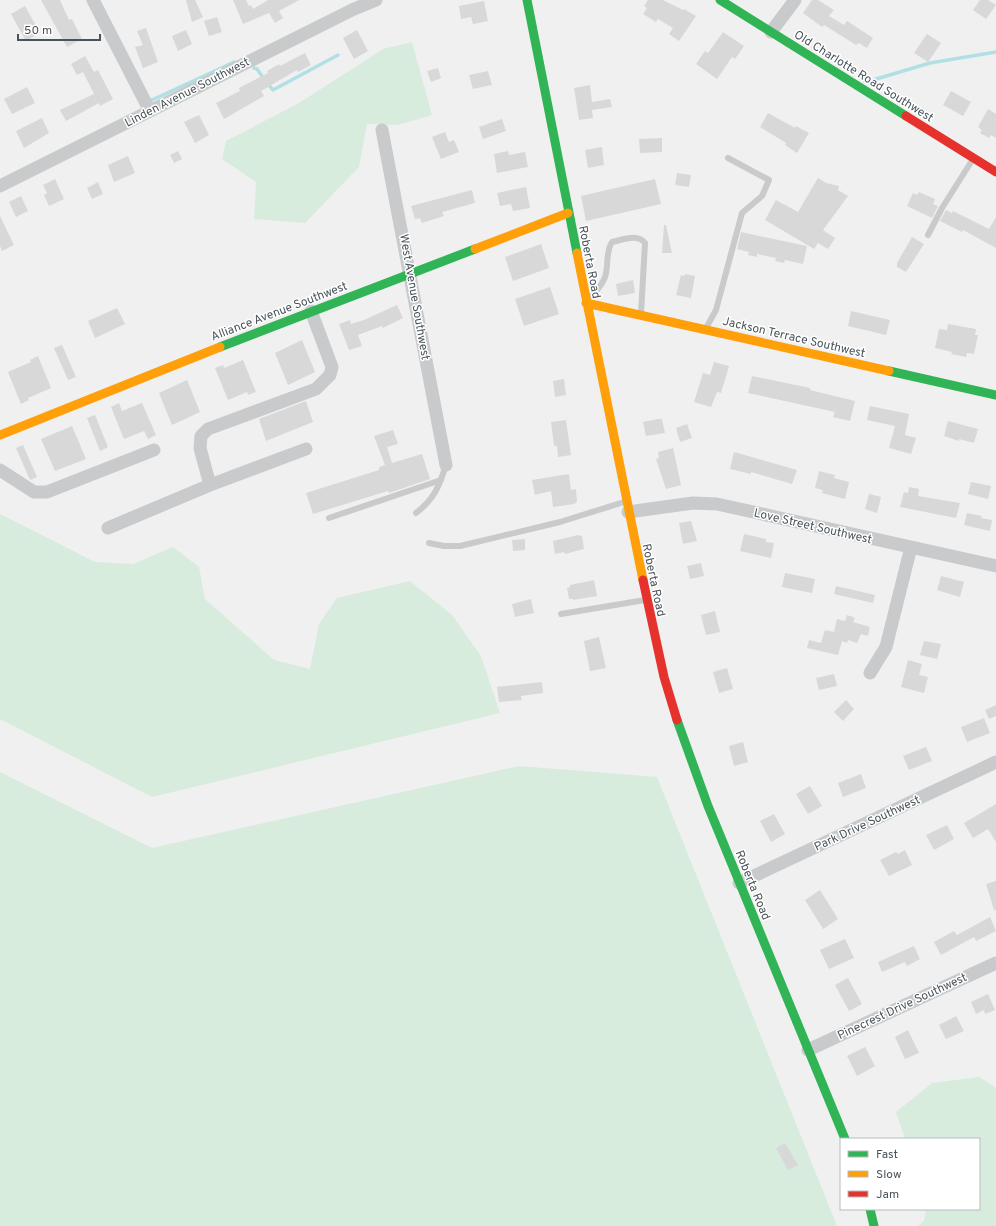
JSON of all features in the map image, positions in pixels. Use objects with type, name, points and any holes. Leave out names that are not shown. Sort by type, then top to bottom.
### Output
[{"type":"street","points":[[93,0],[150,111]]},
{"type":"street","name":"Linden Avenue Southwest","points":[[0,186],[376,0]]},
{"type":"street","name":"Roberta Road","points":[[527,0],[627,507],[663,673],[683,739],[739,884],[845,1138]]},
{"type":"street","name":"Old Charlotte Road Southwest","points":[[720,0],[996,172]]},
{"type":"street","points":[[771,32],[795,0]]},
{"type":"street","name":"West Avenue Southwest","points":[[382,130],[446,465]]},
{"type":"street","name":"Alliance Avenue Southwest","points":[[0,434],[410,273],[568,213]]},
{"type":"street","name":"Jackson Terrace Southwest","points":[[586,303],[996,395]]},
{"type":"street","points":[[210,485],[200,448],[201,436],[208,429],[316,389],[330,376],[332,367],[311,312]]},
{"type":"street","points":[[108,528],[210,485],[306,449]]},
{"type":"street","points":[[0,470],[34,492],[46,492],[154,450]]},
{"type":"street","name":"Love Street Southwest","points":[[627,507],[693,503],[717,504],[996,566]]},
{"type":"street","points":[[870,673],[886,647],[911,547]]},
{"type":"street","name":"Park Drive Southwest","points":[[739,884],[996,762]]},
{"type":"street","name":"Pinecrest Drive Southwest","points":[[808,1050],[996,963]]},
{"type":"street","points":[[870,1210],[874,1226]]},
{"type":"lane","points":[[706,329],[716,310],[742,213],[762,196],[768,180],[728,158]]},
{"type":"lane","points":[[928,235],[942,208],[974,158]]},
{"type":"lane","points":[[586,303],[602,285],[606,276],[608,248],[612,242],[637,238],[642,239],[645,243],[641,315]]},
{"type":"lane","points":[[416,513],[425,506],[437,491],[446,465]]},
{"type":"lane","points":[[330,518],[441,480]]},
{"type":"lane","points":[[429,543],[444,546],[460,546],[627,507]]},
{"type":"lane","points":[[561,614],[646,600]]},
{"type":"green space","points":[[412,42],[432,115],[398,125],[367,124],[359,167],[305,223],[254,219],[256,182],[222,159],[226,141],[299,103],[383,49]]},
{"type":"green space","points":[[0,514],[95,562],[133,564],[173,547],[199,567],[205,599],[274,660],[310,669],[319,624],[337,598],[410,581],[452,615],[481,656],[500,713],[152,797],[0,719]]},
{"type":"green space","points":[[519,766],[657,777],[837,1226],[0,1226],[0,772],[152,848]]},
{"type":"green space","points":[[979,1077],[996,1088],[996,1226],[918,1226],[924,1221],[926,1210],[980,1210],[980,1138],[905,1138],[896,1112],[932,1083]]},
{"type":"building","points":[[41,0],[60,0],[69,20],[72,19],[82,39],[67,47]]},
{"type":"building","points":[[186,0],[195,0],[203,17],[192,22]]},
{"type":"building","points":[[233,0],[246,0],[249,6],[251,5],[253,9],[268,0],[299,0],[279,11],[283,18],[275,23],[269,13],[243,24]]},
{"type":"building","points":[[648,0],[663,0],[696,16],[679,41],[669,34],[673,28],[658,19],[656,22],[643,14],[647,8],[644,6]]},
{"type":"building","points":[[812,0],[818,0],[834,10],[829,16],[844,25],[847,21],[873,38],[867,48],[859,43],[856,45],[824,25],[822,27],[803,13]]},
{"type":"building","points":[[980,0],[988,0],[996,5],[986,19],[973,10]]},
{"type":"building","points":[[484,1],[488,21],[473,24],[471,17],[461,19],[459,6]]},
{"type":"building","points":[[25,6],[40,33],[26,41],[11,14]]},
{"type":"building","points":[[217,17],[222,32],[209,36],[204,21]]},
{"type":"building","points":[[146,28],[158,62],[143,68],[135,47],[143,45],[137,31]]},
{"type":"building","points":[[186,30],[192,44],[178,51],[172,36]]},
{"type":"building","points":[[357,30],[368,51],[354,59],[343,38]]},
{"type":"building","points":[[723,32],[744,46],[735,59],[732,57],[717,79],[696,64],[705,51],[708,53]]},
{"type":"building","points":[[927,34],[941,43],[928,62],[914,53]]},
{"type":"building","points":[[305,53],[311,65],[298,72],[297,70],[261,91],[264,96],[224,119],[216,103],[240,91],[239,88],[268,73],[267,71],[279,64],[280,66]]},
{"type":"building","points":[[85,56],[94,72],[98,70],[113,99],[100,106],[99,103],[66,121],[60,110],[94,94],[83,72],[77,75],[71,64]]},
{"type":"building","points":[[438,68],[441,78],[431,82],[427,71]]},
{"type":"building","points":[[488,71],[492,85],[473,89],[469,75]]},
{"type":"building","points":[[590,85],[592,102],[610,99],[612,107],[592,110],[593,118],[579,120],[574,88]]},
{"type":"building","points":[[27,87],[35,103],[12,114],[4,99]]},
{"type":"building","points":[[951,91],[971,102],[963,116],[943,105]]},
{"type":"building","points":[[988,109],[996,114],[996,138],[991,135],[989,138],[980,133],[982,130],[978,127]]},
{"type":"building","points":[[768,113],[795,128],[796,126],[809,133],[797,153],[785,145],[786,143],[760,127]]},
{"type":"building","points":[[199,115],[209,135],[195,143],[184,122]]},
{"type":"building","points":[[42,118],[49,133],[24,148],[16,131]]},
{"type":"building","points":[[502,119],[506,131],[483,139],[479,127]]},
{"type":"building","points":[[445,132],[449,142],[454,140],[459,152],[441,159],[432,137]]},
{"type":"building","points":[[662,138],[662,152],[640,153],[639,139]]},
{"type":"building","points":[[602,147],[604,165],[588,168],[585,150]]},
{"type":"building","points":[[178,151],[182,159],[174,163],[170,155]]},
{"type":"building","points":[[508,151],[509,155],[525,152],[528,167],[497,173],[494,154]]},
{"type":"building","points":[[128,156],[135,173],[114,182],[108,165]]},
{"type":"building","points":[[677,173],[691,175],[689,187],[675,185]]},
{"type":"building","points":[[818,178],[826,183],[839,186],[838,190],[848,196],[823,230],[835,238],[828,249],[818,243],[814,249],[765,220],[776,200],[798,212]]},
{"type":"building","points":[[55,179],[64,199],[49,206],[44,195],[47,193],[43,185]]},
{"type":"building","points":[[655,179],[661,204],[586,221],[581,196]]},
{"type":"building","points":[[98,182],[103,194],[92,199],[87,188]]},
{"type":"building","points":[[526,187],[530,208],[513,211],[511,204],[500,206],[497,193]]},
{"type":"building","points":[[472,190],[475,203],[442,212],[444,216],[422,223],[420,218],[415,219],[411,206]]},
{"type":"building","points":[[919,192],[935,199],[933,204],[938,206],[932,218],[907,206],[913,193],[917,195]]},
{"type":"building","points":[[21,196],[28,211],[16,217],[9,202]]},
{"type":"building","points":[[946,210],[952,213],[953,211],[989,229],[996,217],[996,248],[963,230],[962,232],[940,221]]},
{"type":"building","points":[[0,216],[14,245],[2,251],[0,246]]},
{"type":"building","points":[[664,225],[666,225],[672,253],[662,253]]},
{"type":"building","points":[[741,232],[807,246],[803,264],[785,260],[784,263],[775,261],[776,258],[757,254],[757,257],[748,255],[749,252],[737,249]]},
{"type":"building","points":[[912,237],[924,244],[906,272],[897,267],[897,263]]},
{"type":"building","points":[[541,244],[549,268],[513,281],[505,257]]},
{"type":"building","points":[[685,274],[695,276],[691,298],[676,295],[681,275],[684,276]]},
{"type":"building","points":[[633,280],[635,293],[618,296],[616,284]]},
{"type":"building","points":[[550,287],[559,314],[524,326],[515,299]]},
{"type":"building","points":[[397,305],[403,318],[383,328],[382,326],[358,335],[362,346],[349,350],[339,324],[350,320],[351,324],[364,320]]},
{"type":"building","points":[[117,308],[125,324],[95,338],[88,321]]},
{"type":"building","points":[[851,311],[890,320],[886,335],[848,326]]},
{"type":"building","points":[[948,324],[976,329],[975,335],[978,335],[974,354],[967,353],[966,357],[951,354],[952,352],[935,348],[939,329],[947,330]]},
{"type":"building","points":[[302,340],[315,372],[288,385],[275,353]]},
{"type":"building","points":[[62,345],[76,377],[68,380],[54,348]]},
{"type":"building","points":[[38,356],[51,388],[28,398],[29,400],[21,404],[8,372],[31,362],[30,360]]},
{"type":"building","points":[[243,360],[256,392],[248,395],[247,392],[228,400],[215,368],[223,365],[224,368]]},
{"type":"building","points":[[714,362],[729,366],[721,393],[717,392],[711,407],[694,402],[703,373],[710,375]]},
{"type":"building","points":[[752,376],[810,388],[810,390],[855,401],[850,421],[833,417],[835,412],[748,393]]},
{"type":"building","points":[[564,379],[566,395],[555,397],[553,381]]},
{"type":"building","points":[[187,380],[200,412],[172,425],[159,393]]},
{"type":"building","points":[[306,401],[313,422],[266,441],[259,419]]},
{"type":"building","points":[[119,403],[122,411],[142,403],[156,435],[148,439],[144,431],[124,439],[111,407]]},
{"type":"building","points":[[870,406],[909,414],[905,435],[916,438],[911,454],[889,448],[895,426],[867,420]]},
{"type":"building","points":[[95,415],[108,447],[100,451],[87,418]]},
{"type":"building","points":[[662,419],[665,433],[646,436],[643,422]]},
{"type":"building","points":[[566,420],[571,455],[558,457],[557,446],[554,446],[551,422]]},
{"type":"building","points":[[948,421],[978,429],[974,443],[959,439],[959,441],[944,436]]},
{"type":"building","points":[[687,424],[692,438],[680,442],[676,428]]},
{"type":"building","points":[[72,426],[86,459],[55,471],[41,439]]},
{"type":"building","points":[[393,430],[398,444],[387,447],[392,463],[422,454],[430,479],[389,493],[388,491],[313,514],[306,493],[379,470],[379,467],[385,465],[374,436]]},
{"type":"building","points":[[23,445],[37,477],[30,480],[16,448]]},
{"type":"building","points":[[673,448],[681,485],[666,489],[656,459],[659,458],[658,452]]},
{"type":"building","points":[[734,452],[797,470],[792,484],[751,472],[751,474],[730,469]]},
{"type":"building","points":[[819,471],[835,475],[834,478],[849,482],[845,499],[822,493],[823,490],[815,488]]},
{"type":"building","points":[[569,474],[571,490],[576,489],[577,502],[574,504],[553,507],[551,491],[535,495],[532,480]]},
{"type":"building","points":[[971,482],[991,486],[988,499],[968,494]]},
{"type":"building","points":[[909,487],[919,489],[918,496],[960,503],[956,518],[900,507],[904,492],[908,493]]},
{"type":"building","points":[[869,494],[881,497],[877,513],[865,509]]},
{"type":"building","points":[[967,513],[992,520],[990,531],[964,525]]},
{"type":"building","points":[[691,521],[697,541],[683,544],[679,523]]},
{"type":"building","points":[[744,534],[766,539],[766,542],[774,543],[771,558],[740,551]]},
{"type":"building","points":[[578,535],[582,536],[584,549],[565,554],[564,552],[555,554],[553,541]]},
{"type":"building","points":[[525,539],[525,550],[513,551],[512,540]]},
{"type":"building","points":[[701,563],[704,576],[690,579],[687,566]]},
{"type":"building","points":[[785,573],[815,579],[812,593],[782,587]]},
{"type":"building","points":[[941,576],[964,582],[960,597],[937,590]]},
{"type":"building","points":[[594,580],[597,596],[573,600],[569,599],[567,588],[570,587],[570,585]]},
{"type":"building","points":[[836,586],[875,595],[873,603],[834,594]]},
{"type":"building","points":[[531,599],[534,613],[515,617],[512,604]]},
{"type":"building","points":[[715,611],[720,632],[706,635],[701,615]]},
{"type":"building","points":[[847,615],[855,618],[853,622],[870,627],[868,636],[861,634],[857,643],[848,640],[847,643],[842,641],[838,655],[807,648],[809,640],[821,643],[825,630],[834,632],[837,619],[845,621]]},
{"type":"building","points":[[599,637],[606,668],[590,671],[584,641]]},
{"type":"building","points":[[924,641],[941,644],[937,659],[920,655]]},
{"type":"building","points":[[908,660],[922,664],[919,675],[928,677],[924,693],[901,687]]},
{"type":"building","points":[[727,668],[733,689],[719,693],[713,672]]},
{"type":"building","points":[[834,674],[837,686],[819,690],[816,678]]},
{"type":"building","points":[[542,682],[543,693],[521,696],[522,700],[499,702],[497,687]]},
{"type":"building","points":[[846,700],[854,709],[843,721],[834,712]]},
{"type":"building","points":[[996,705],[996,716],[989,719],[985,710]]},
{"type":"building","points":[[984,718],[990,733],[967,742],[961,727]]},
{"type":"building","points":[[743,742],[748,762],[734,766],[729,746]]},
{"type":"building","points":[[926,747],[932,761],[909,770],[903,756]]},
{"type":"building","points":[[861,774],[866,788],[843,797],[838,783]]},
{"type":"building","points":[[810,786],[822,806],[808,814],[796,794]]},
{"type":"building","points":[[996,804],[996,842],[988,829],[973,838],[964,823]]},
{"type":"building","points":[[774,814],[785,834],[771,842],[760,821]]},
{"type":"building","points":[[947,825],[954,839],[934,850],[926,835]]},
{"type":"building","points":[[905,850],[912,865],[889,876],[880,860],[896,852],[898,854]]},
{"type":"building","points":[[996,881],[996,910],[994,910],[986,884]]},
{"type":"building","points":[[820,890],[838,919],[823,929],[805,900]]},
{"type":"building","points":[[990,917],[996,931],[976,941],[974,937],[941,955],[934,942],[954,931],[957,935]]},
{"type":"building","points":[[845,939],[854,958],[829,969],[820,950]]},
{"type":"building","points":[[914,946],[920,959],[907,966],[905,962],[882,972],[878,962]]},
{"type":"building","points":[[848,978],[862,1004],[849,1011],[835,985]]},
{"type":"building","points":[[988,994],[995,1010],[985,1014],[984,1010],[976,1014],[971,1002]]},
{"type":"building","points":[[956,1016],[964,1031],[946,1039],[939,1025]]},
{"type":"building","points":[[908,1030],[919,1053],[905,1059],[895,1037]]},
{"type":"building","points":[[865,1047],[875,1066],[857,1076],[847,1056]]},
{"type":"building","points":[[785,1143],[798,1165],[788,1170],[776,1148]]},
{"type":"waterway","points":[[864,81],[866,82],[930,63],[996,52]]},
{"type":"waterway","points":[[268,84],[273,90],[338,55]]},
{"type":"waterway","points":[[152,100],[234,62]]},
{"type":"waterway","points":[[254,68],[257,69],[264,79]]},
{"type":"traffic: fast","points":[[527,0],[577,253]]},
{"type":"traffic: fast","points":[[720,0],[906,116]]},
{"type":"traffic: fast","points":[[220,347],[475,249]]},
{"type":"traffic: fast","points":[[889,371],[996,395]]},
{"type":"traffic: fast","points":[[677,720],[708,806],[845,1138]]},
{"type":"traffic: fast","points":[[870,1210],[874,1226]]},
{"type":"traffic: slow","points":[[475,249],[568,213]]},
{"type":"traffic: slow","points":[[577,253],[643,580]]},
{"type":"traffic: slow","points":[[586,303],[889,371]]},
{"type":"traffic: slow","points":[[0,435],[220,347]]},
{"type":"traffic: jam","points":[[906,116],[996,172]]},
{"type":"traffic: jam","points":[[643,580],[664,677],[677,720]]}]
